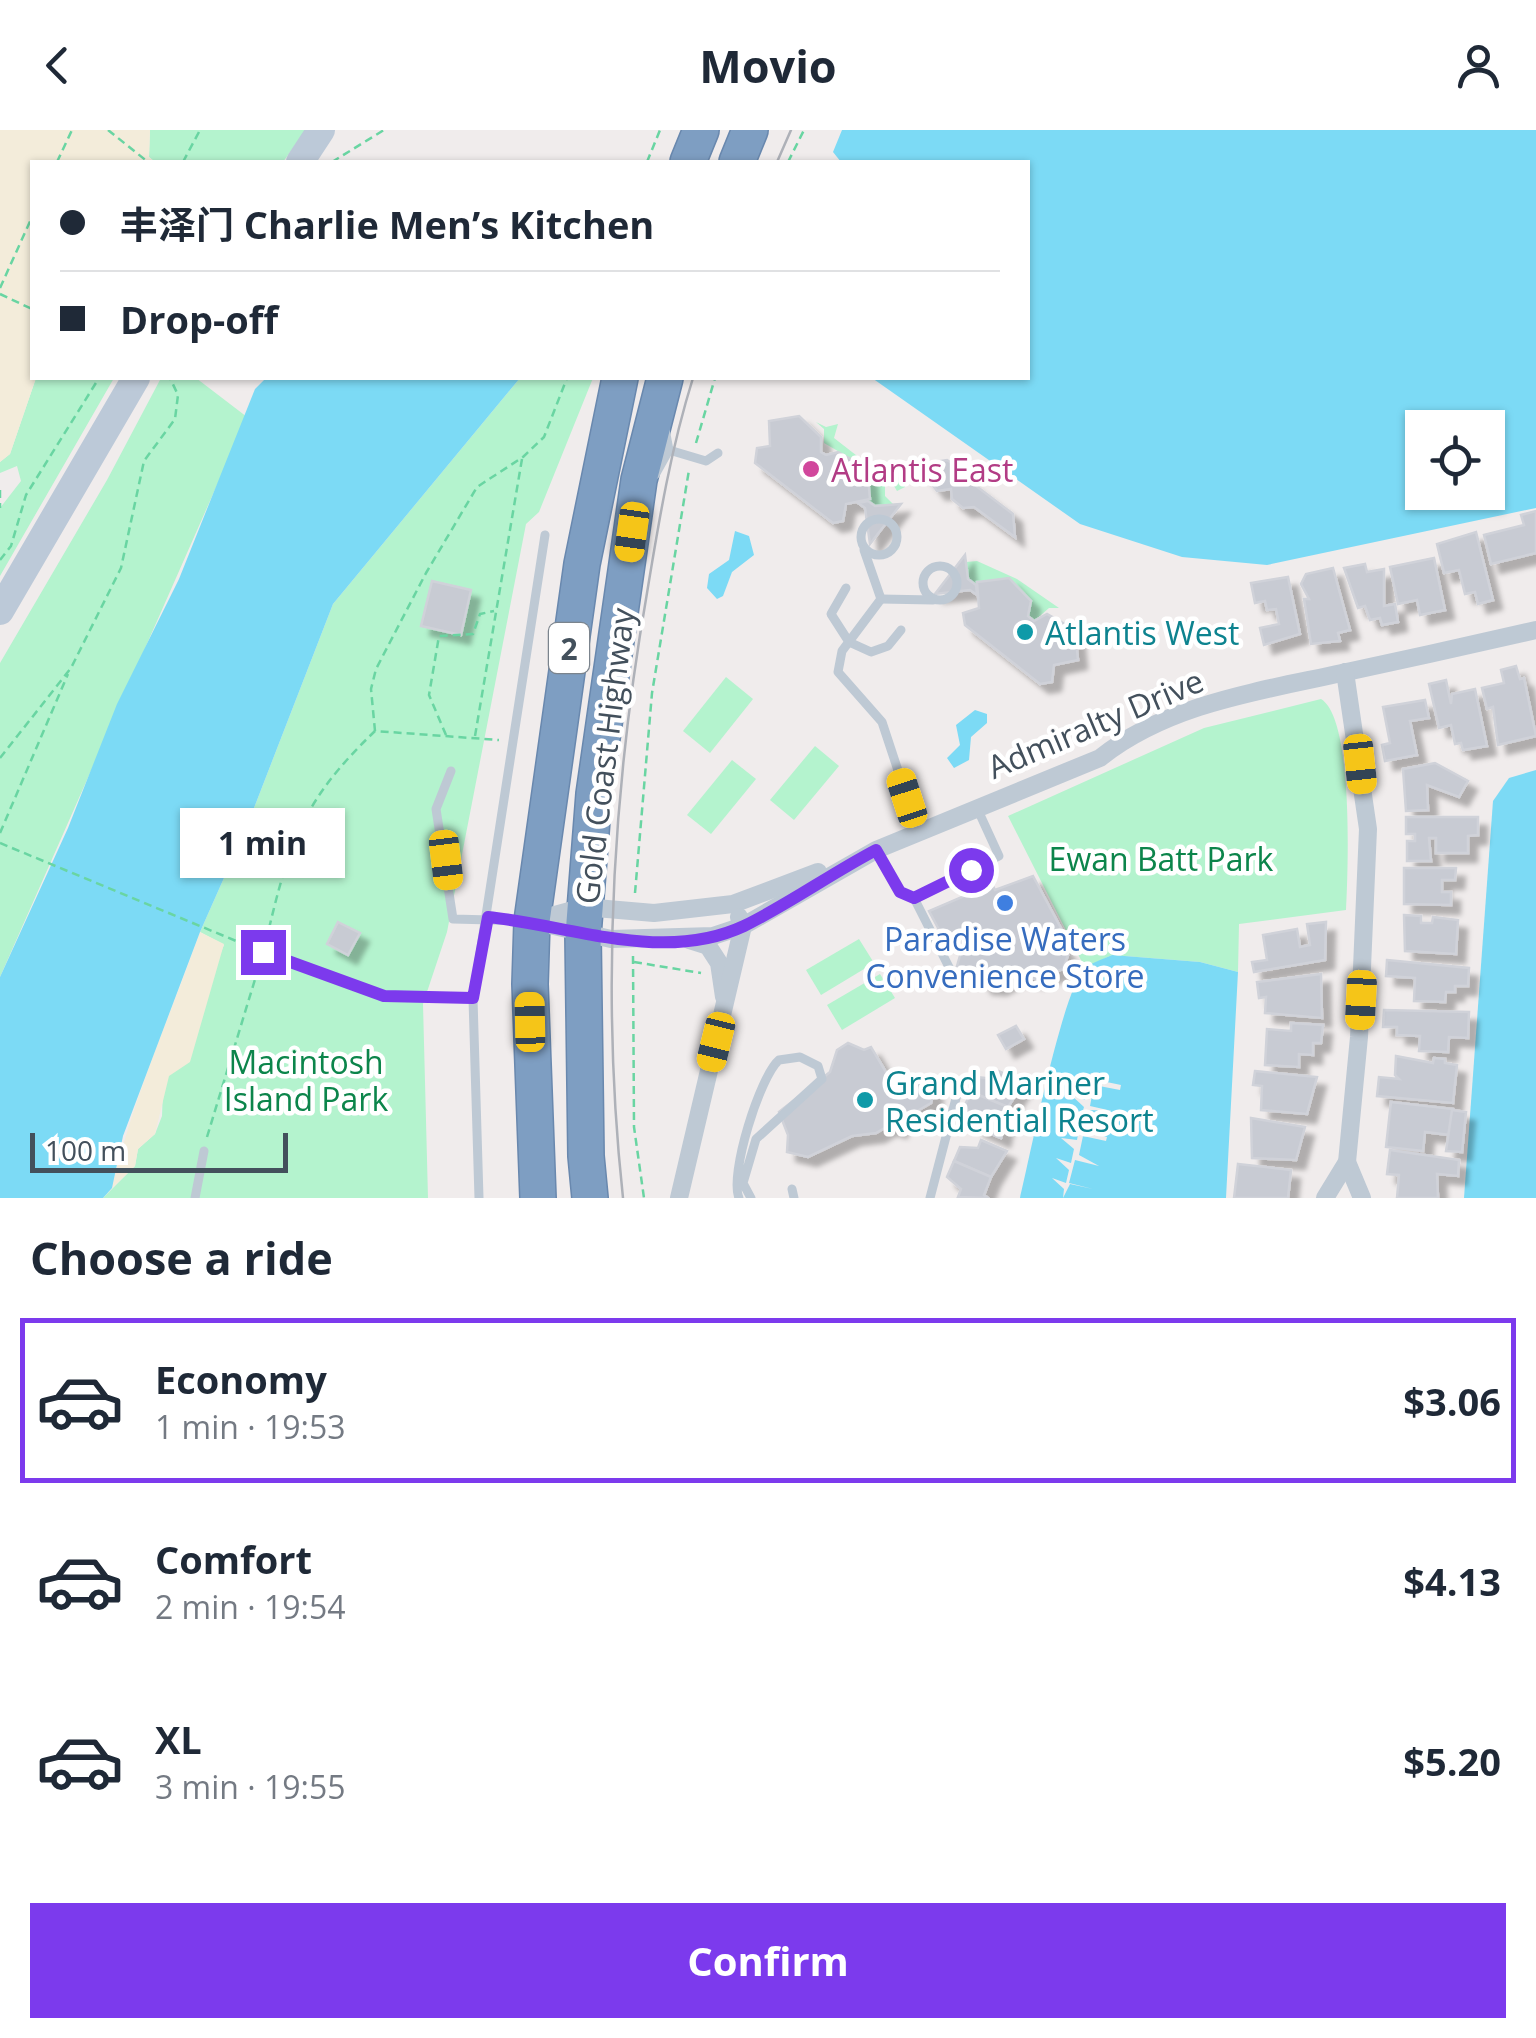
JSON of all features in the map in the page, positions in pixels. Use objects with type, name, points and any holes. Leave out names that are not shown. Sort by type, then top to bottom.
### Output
[{"type":"highway","points":[[689,160],[701,130]]},
{"type":"highway","points":[[738,160],[750,130]]},
{"type":"highway","name":"Gold Coast Highway","points":[[538,1198],[530,984],[532,921],[582,564],[620,380]]},
{"type":"highway","name":"Gold Coast Highway","points":[[590,1198],[586,1156],[584,921],[594,794],[639,480],[664,380]]},
{"type":"street","points":[[301,160],[320,130]]},
{"type":"street","points":[[0,611],[135,380]]},
{"type":"street","name":"Admiralty Drive","points":[[584,921],[634,912],[733,904],[1100,758],[1126,737],[1162,721],[1242,694],[1536,630]]},
{"type":"street","points":[[1325,1198],[1347,1162],[1360,1019],[1368,829],[1345,672]]},
{"type":"street","name":"Admiralty Drive","points":[[584,921],[633,940],[686,939],[743,926],[869,853]]},
{"type":"street","points":[[680,1198],[743,926],[733,904]]},
{"type":"street","points":[[532,921],[584,921]]},
{"type":"street","points":[[532,921],[584,921]]},
{"type":"street","points":[[686,939],[708,946],[719,963],[725,1007]]},
{"type":"street","points":[[1347,1162],[1362,1198]]},
{"type":"lane","points":[[636,508],[669,450],[665,434],[671,394],[664,380]]},
{"type":"lane","points":[[669,450],[710,461],[718,454]]},
{"type":"lane","points":[[862,543],[869,552],[886,554],[896,541],[896,530],[887,520],[869,521],[862,530],[862,543],[881,599]]},
{"type":"lane","points":[[479,1198],[473,998],[545,535]]},
{"type":"lane","points":[[846,588],[832,614],[836,627],[849,642],[871,652],[888,646],[901,630]]},
{"type":"lane","points":[[881,599],[939,600]]},
{"type":"lane","points":[[881,599],[838,658],[838,672],[882,722],[918,830]]},
{"type":"lane","points":[[451,771],[436,810],[454,919],[532,921]]},
{"type":"lane","points":[[914,898],[999,856],[976,806]]},
{"type":"lane","points":[[869,853],[900,892],[914,898],[955,979]]},
{"type":"lane","points":[[263,952],[384,996],[473,998]]},
{"type":"lane","points":[[739,1198],[735,1175],[765,1077],[779,1060],[800,1057],[818,1066],[822,1080],[756,1139],[743,1182],[752,1198]]},
{"type":"lane","points":[[930,1198],[960,1083]]},
{"type":"lane","points":[[195,1198],[204,1151]]},
{"type":"path","points":[[58,160],[72,130]]},
{"type":"path","points":[[108,130],[146,160]]},
{"type":"path","points":[[184,160],[200,130]]},
{"type":"path","points":[[335,160],[384,130]]},
{"type":"path","points":[[648,160],[660,130]]},
{"type":"path","points":[[789,160],[804,130]]},
{"type":"path","points":[[30,222],[0,291],[30,307]]},
{"type":"path","points":[[0,560],[11,546],[26,495],[99,380]]},
{"type":"path","points":[[0,833],[39,752],[70,668],[121,568],[144,461],[174,419],[178,395],[171,380]]},
{"type":"path","points":[[375,731],[370,689],[376,669],[426,572],[477,487],[523,458],[544,437],[566,380]]},
{"type":"path","points":[[634,912],[652,693],[692,457],[714,380]]},
{"type":"path","points":[[474,737],[523,458]]},
{"type":"path","points":[[0,490],[0,508]]},
{"type":"path","points":[[446,737],[445,726],[429,695],[439,636],[473,634],[480,614],[496,612]]},
{"type":"path","points":[[0,758],[70,668]]},
{"type":"path","points":[[204,1151],[281,878],[304,814],[347,758],[375,731],[512,741]]},
{"type":"path","points":[[0,843],[263,952]]},
{"type":"path","points":[[633,940],[634,1127],[644,1198]]},
{"type":"path","points":[[633,962],[701,973]]},
{"type":"green space","points":[[150,130],[306,130],[284,160],[149,157]]},
{"type":"green space","points":[[35,380],[113,380],[0,576],[0,508],[21,481],[17,466],[0,473],[0,462],[10,454]]},
{"type":"green space","points":[[160,380],[199,380],[247,417],[0,977],[0,663],[107,480]]},
{"type":"green space","name":"Macintosh Island Park","points":[[518,380],[592,380],[539,512],[526,524],[447,932],[423,1004],[428,1198],[103,1198],[135,1166],[138,1149],[155,1134],[162,1116],[163,1088],[224,945],[200,932],[247,826],[333,604]]},
{"type":"green space","points":[[816,422],[826,427],[838,424],[834,438],[870,466],[883,465],[905,482],[905,487],[897,491],[891,481],[885,483],[885,496],[893,504],[875,506],[868,501],[867,468],[824,443],[824,429]]},
{"type":"green space","points":[[977,561],[1017,579],[1059,608],[1049,608],[1034,621],[1028,616],[1031,601],[1009,578],[976,585],[968,579],[966,562]]},
{"type":"green space","points":[[726,677],[753,699],[710,753],[683,731]]},
{"type":"green space","name":"Ewan Batt Park","points":[[1321,699],[1332,712],[1344,764],[1348,831],[1346,910],[1239,924],[1238,972],[1200,962],[1112,955],[1085,968],[1008,816],[1204,728]]},
{"type":"green space","points":[[815,746],[839,766],[794,820],[770,800]]},
{"type":"green space","points":[[732,760],[756,779],[711,834],[687,815]]},
{"type":"green space","points":[[859,939],[874,963],[821,995],[806,970]]},
{"type":"green space","points":[[880,974],[895,998],[842,1030],[827,1005]]},
{"type":"sand","points":[[0,130],[150,130],[149,157],[153,160],[30,160],[30,380],[35,380],[10,454],[0,462]]},
{"type":"sand","points":[[200,932],[224,944],[190,1062],[169,1076],[155,1134],[138,1149],[135,1166],[112,1188],[141,1091]]},
{"type":"water","points":[[842,130],[1536,130],[1536,508],[1267,565],[1182,557],[1080,524],[875,380],[1030,380],[1030,160],[839,160],[833,152]]},
{"type":"water","points":[[264,380],[518,380],[333,604],[247,826],[200,932],[123,1136],[112,1188],[103,1198],[0,1198],[0,977],[68,828],[117,704],[179,579],[255,389]]},
{"type":"water","points":[[735,531],[749,536],[754,555],[732,572],[723,596],[717,599],[707,588],[709,574],[729,560]]},
{"type":"water","points":[[975,710],[987,714],[987,723],[971,737],[969,760],[954,768],[947,758],[960,745],[956,725]]},
{"type":"water","points":[[1536,770],[1536,1198],[1464,1198],[1493,801],[1509,778]]},
{"type":"water","points":[[1112,955],[1200,962],[1238,972],[1226,1198],[1020,1198],[1057,1041],[1075,984],[1084,969]]},
{"type":"pier","points":[[1079,1072],[1087,1080],[1091,1073],[1098,1075],[1097,1080],[1121,1085],[1120,1090],[1094,1085],[1090,1106],[1112,1111],[1089,1110],[1084,1131],[1107,1137],[1106,1141],[1083,1136],[1079,1155],[1099,1166],[1075,1160],[1069,1183],[1093,1189],[1070,1184],[1063,1198],[1064,1189],[1052,1178],[1066,1183],[1069,1170],[1056,1158],[1071,1163],[1074,1149],[1061,1138],[1077,1140],[1079,1128],[1067,1116],[1080,1121],[1084,1107],[1071,1095],[1085,1100],[1089,1086]]},
{"type":"building","name":"Atlantis East","points":[[799,416],[821,437],[821,452],[838,452],[867,468],[870,499],[846,504],[843,521],[833,523],[755,463],[757,448],[770,446],[769,421]]},
{"type":"building","points":[[947,460],[956,466],[957,479],[967,479],[1013,514],[1015,537],[974,507],[963,508],[952,499],[951,489],[937,491],[917,465]]},
{"type":"building","points":[[868,501],[875,506],[901,504],[870,544],[865,508],[858,503]]},
{"type":"building","points":[[1536,511],[1536,553],[1491,564],[1484,535],[1524,525],[1521,515]]},
{"type":"building","points":[[1476,532],[1493,600],[1478,604],[1475,592],[1465,594],[1459,570],[1444,573],[1437,544]]},
{"type":"building","points":[[965,555],[968,579],[976,585],[977,595],[970,590],[935,594]]},
{"type":"building","points":[[1434,558],[1445,610],[1420,615],[1417,600],[1398,604],[1390,567]]},
{"type":"building","points":[[1365,564],[1367,572],[1384,569],[1384,606],[1395,604],[1398,622],[1382,625],[1380,618],[1370,620],[1365,606],[1358,608],[1344,568]]},
{"type":"building","points":[[1333,568],[1350,630],[1338,633],[1340,641],[1311,644],[1304,599],[1309,599],[1301,584],[1306,574]]},
{"type":"building","points":[[1288,577],[1300,634],[1264,645],[1260,628],[1279,624],[1276,609],[1267,610],[1265,601],[1255,603],[1251,583]]},
{"type":"building","name":"Atlantis West","points":[[1009,578],[1031,601],[1028,616],[1034,621],[1047,614],[1075,630],[1078,660],[1054,665],[1052,682],[1040,684],[965,625],[963,613],[979,608],[977,582]]},
{"type":"building","points":[[432,581],[471,590],[461,635],[421,626]]},
{"type":"building","points":[[1516,666],[1520,679],[1524,678],[1536,736],[1498,745],[1493,707],[1487,709],[1482,688],[1504,683],[1501,670]]},
{"type":"building","points":[[1446,680],[1451,704],[1452,694],[1475,689],[1487,746],[1463,750],[1461,743],[1455,744],[1451,725],[1439,728],[1429,684]]},
{"type":"building","points":[[1425,700],[1429,718],[1410,721],[1417,755],[1385,761],[1382,745],[1390,743],[1383,707]]},
{"type":"building","points":[[1435,763],[1468,781],[1459,797],[1427,785],[1428,810],[1406,811],[1403,769]]},
{"type":"building","points":[[1406,817],[1478,817],[1478,835],[1468,836],[1468,853],[1436,853],[1436,838],[1429,838],[1431,861],[1407,861],[1407,841],[1415,841],[1415,834],[1406,834]]},
{"type":"building","points":[[1404,868],[1456,868],[1455,880],[1442,880],[1442,892],[1451,892],[1451,905],[1404,904]]},
{"type":"building","points":[[1033,876],[1063,932],[1060,941],[1068,955],[1063,969],[1035,979],[1016,976],[998,986],[983,985],[976,971],[957,966],[961,952],[957,943],[944,939],[929,911],[992,884],[995,890]]},
{"type":"building","points":[[1404,915],[1421,916],[1421,923],[1432,923],[1433,917],[1458,920],[1456,954],[1405,951]]},
{"type":"building","points":[[338,922],[360,933],[348,955],[327,944]]},
{"type":"building","points":[[1326,922],[1325,960],[1254,972],[1252,962],[1267,960],[1263,935],[1297,929],[1300,947],[1310,945],[1307,924]]},
{"type":"building","points":[[1387,960],[1469,968],[1468,986],[1455,986],[1455,992],[1446,992],[1445,1002],[1414,1001],[1415,978],[1386,976]]},
{"type":"building","points":[[1321,974],[1322,1018],[1265,1013],[1266,997],[1259,998],[1257,982]]},
{"type":"building","points":[[1384,1010],[1469,1012],[1468,1038],[1449,1037],[1448,1052],[1419,1051],[1420,1036],[1397,1035],[1397,1027],[1383,1027]]},
{"type":"building","points":[[1291,1023],[1323,1025],[1321,1043],[1313,1043],[1313,1055],[1299,1054],[1299,1067],[1265,1065],[1267,1029],[1291,1031]]},
{"type":"building","points":[[1016,1026],[1024,1039],[1006,1049],[998,1035]]},
{"type":"building","name":"Grand Mariner Residential Resort","points":[[848,1043],[864,1050],[871,1047],[896,1089],[916,1078],[927,1080],[934,1092],[931,1103],[900,1121],[898,1129],[888,1126],[876,1133],[852,1136],[808,1157],[787,1152],[788,1135],[779,1112],[830,1072],[837,1050]]},
{"type":"building","points":[[1396,1056],[1433,1063],[1434,1058],[1445,1059],[1445,1063],[1457,1065],[1453,1103],[1377,1096],[1379,1077],[1399,1079],[1395,1075]]},
{"type":"building","points":[[998,1071],[1024,1082],[1008,1107],[971,1092],[977,1077],[995,1079]]},
{"type":"building","points":[[1255,1071],[1317,1077],[1307,1114],[1261,1110],[1262,1086],[1253,1085]]},
{"type":"building","points":[[971,1092],[1008,1107],[1001,1138],[975,1127],[978,1119],[964,1107]]},
{"type":"building","points":[[1391,1102],[1453,1109],[1450,1135],[1425,1132],[1423,1151],[1386,1147]]},
{"type":"building","points":[[1452,1110],[1466,1112],[1462,1152],[1446,1151]]},
{"type":"building","points":[[1251,1118],[1305,1127],[1296,1160],[1252,1158]]},
{"type":"building","points":[[981,1140],[1007,1151],[991,1177],[954,1161],[960,1147],[978,1148]]},
{"type":"building","points":[[1390,1150],[1459,1160],[1458,1176],[1437,1174],[1438,1198],[1397,1198],[1399,1175],[1387,1174]]},
{"type":"building","points":[[954,1161],[991,1177],[984,1195],[988,1198],[958,1197],[961,1189],[947,1177]]},
{"type":"building","points":[[1238,1164],[1291,1170],[1288,1198],[1234,1198]]},
{"type":"tram line","points":[[778,160],[791,130]]},
{"type":"tram line","points":[[623,1198],[613,1046],[618,819],[635,668],[652,566],[672,458],[692,380]]},
{"type":"place","name":"Atlantis East","points":[[811,469]]},
{"type":"place","name":"Atlantis West","points":[[1025,632]]},
{"type":"place","name":"Paradise Waters Convenience Store","points":[[1005,903]]},
{"type":"place","name":"Grand Mariner Residential Resort","points":[[865,1100]]},
{"type":"route","points":[[263,952],[324,978],[384,996],[473,998],[488,917],[532,921],[611,939],[686,939],[713,936],[743,926],[876,850],[900,892],[914,898],[971,870]]}]
